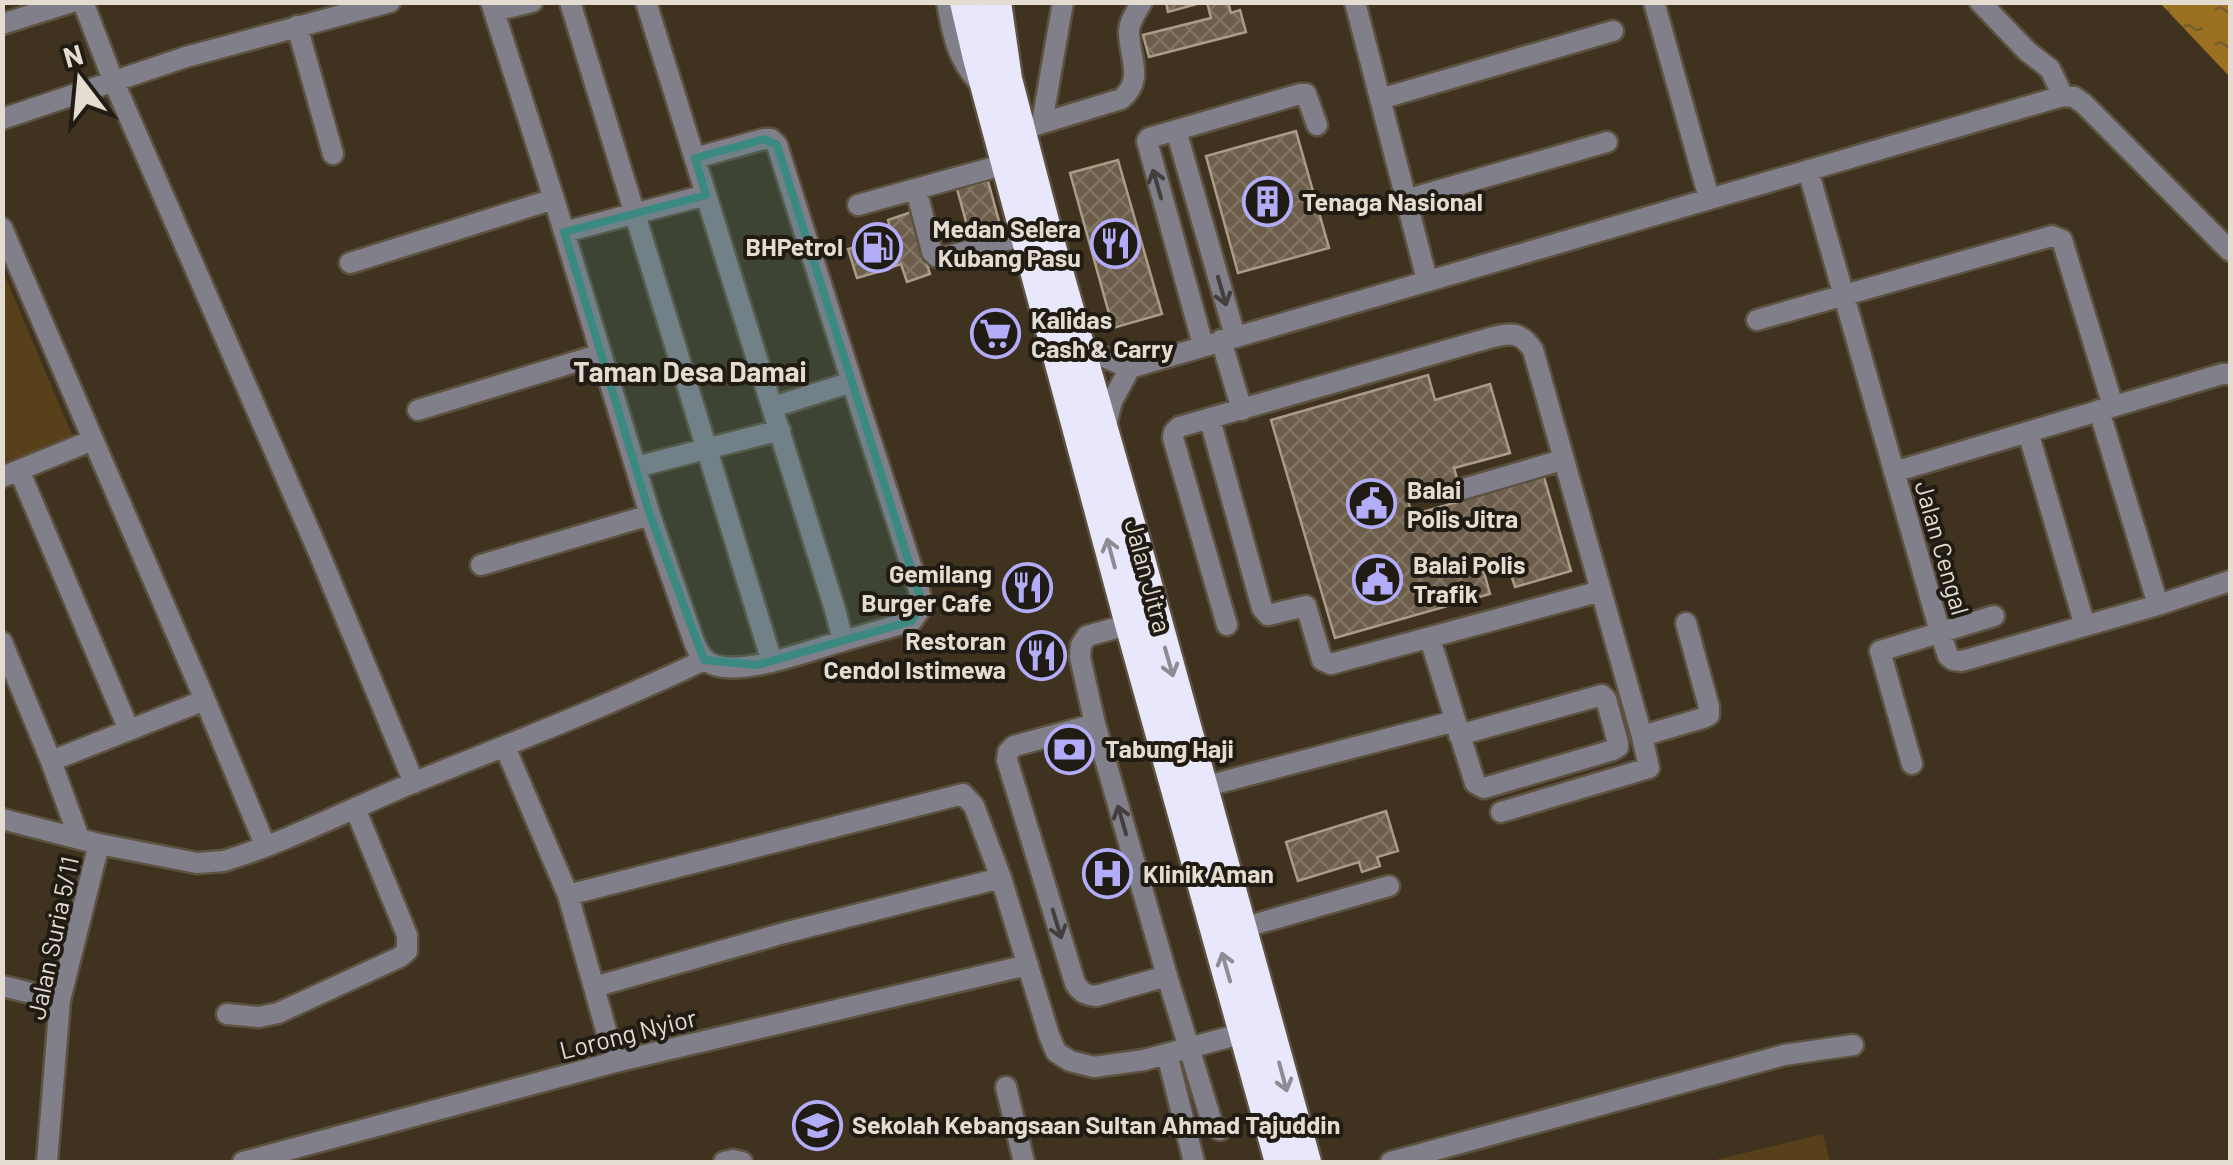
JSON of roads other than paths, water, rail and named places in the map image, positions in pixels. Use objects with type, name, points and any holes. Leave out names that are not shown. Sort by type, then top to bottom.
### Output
[{"type":"highway","name":"Jalan Jitra","points":[[965,2],[1130,624],[1280,1162]]},
{"type":"highway","name":"Jalan Jitra","points":[[999,11],[1007,79],[1031,127],[1078,340],[1306,1162]]},
{"type":"street","points":[[2,24],[72,2]]},
{"type":"street","points":[[83,2],[414,782]]},
{"type":"street","points":[[2,119],[113,80],[390,2]]},
{"type":"street","points":[[532,2],[492,7],[650,515],[694,642],[704,660],[734,666],[772,662],[912,621],[922,607],[918,590],[776,145],[764,139],[695,158]]},
{"type":"street","points":[[570,2],[772,662]]},
{"type":"street","points":[[646,2],[842,641]]},
{"type":"street","points":[[946,2],[960,56],[987,90]]},
{"type":"street","points":[[1031,127],[1063,2]]},
{"type":"street","points":[[1031,127],[1126,96],[1136,71],[1131,22],[1142,2]]},
{"type":"street","points":[[1355,2],[1427,280]]},
{"type":"street","points":[[1654,2],[1710,198]]},
{"type":"street","points":[[1980,2],[2050,69],[2062,96]]},
{"type":"street","points":[[296,26],[333,154]]},
{"type":"street","points":[[1380,100],[1612,31]]},
{"type":"street","points":[[1242,410],[1220,341],[1170,229],[1146,141],[1300,94],[1310,98],[1318,125]]},
{"type":"street","points":[[1078,340],[1112,362],[1130,368],[2062,96],[2074,97],[2084,104],[2230,251]]},
{"type":"street","points":[[1176,130],[1201,221],[1220,341]]},
{"type":"street","points":[[1405,200],[1607,142]]},
{"type":"street","points":[[858,205],[1006,164]]},
{"type":"street","name":"Jalan Cengal","points":[[1808,170],[1948,656],[1962,661],[2230,581]]},
{"type":"street","points":[[916,188],[932,252],[937,257],[1026,235]]},
{"type":"street","points":[[564,232],[706,195]]},
{"type":"street","points":[[350,263],[554,198]]},
{"type":"street","points":[[1170,229],[1201,221]]},
{"type":"street","points":[[2,228],[266,846]]},
{"type":"street","points":[[1757,320],[2052,236],[2062,240],[2158,605]]},
{"type":"street","points":[[1227,625],[1173,438],[1179,427],[1493,337],[1519,335],[1533,350],[1649,768],[1501,812]]},
{"type":"street","points":[[418,410],[601,354]]},
{"type":"street","points":[[1104,434],[1112,401],[1130,368]]},
{"type":"street","points":[[1894,472],[2230,374]]},
{"type":"street","points":[[773,407],[852,382]]},
{"type":"street","points":[[1210,420],[1264,613],[1306,606],[1326,664],[1601,591]]},
{"type":"street","points":[[636,467],[780,430]]},
{"type":"street","points":[[2028,432],[2085,626]]},
{"type":"street","points":[[93,440],[10,474],[129,730]]},
{"type":"street","points":[[1463,489],[1562,460]]},
{"type":"street","points":[[481,565],[650,515]]},
{"type":"street","points":[[1912,764],[1880,651],[1994,616]]},
{"type":"street","points":[[1642,736],[1709,714],[1686,623]]},
{"type":"street","points":[[1130,624],[1087,636],[1080,656],[1095,724],[1167,976],[1213,1126],[1220,1130]]},
{"type":"street","points":[[1203,787],[1457,728],[1602,695],[1618,747],[1484,788],[1475,782],[1457,728],[1430,639]]},
{"type":"street","points":[[4,649],[89,841]]},
{"type":"street","points":[[2,819],[89,841],[212,864],[237,858],[505,747],[704,660]]},
{"type":"street","points":[[52,761],[205,700]]},
{"type":"street","points":[[1095,724],[1014,746],[1006,760],[1080,991],[1096,996],[1167,976]]},
{"type":"street","points":[[505,747],[568,895],[615,1062]]},
{"type":"street","points":[[1584,760],[1592,786]]},
{"type":"street","points":[[568,895],[963,794],[974,806],[1001,878],[1056,1052],[1070,1061],[1094,1067],[1167,1054],[1244,1033]]},
{"type":"street","points":[[226,1014],[260,1017],[278,1013],[406,951],[407,934],[355,808]]},
{"type":"street","name":"Jalan Suria 5/11","points":[[48,1162],[60,1000],[89,841]]},
{"type":"street","points":[[594,987],[784,933],[1001,878]]},
{"type":"street","points":[[1242,928],[1389,886]]},
{"type":"street","name":"Lorong Nyior","points":[[243,1162],[615,1062],[1028,965]]},
{"type":"street","points":[[2,986],[60,1000]]},
{"type":"street","points":[[1390,1162],[1784,1055],[1852,1046]]},
{"type":"street","points":[[1167,1054],[1194,1162]]},
{"type":"street","points":[[1006,1087],[1024,1162]]},
{"type":"street","points":[[724,1162],[742,1162]]},
{"type":"water","points":[[2160,3],[2230,3],[2230,77]]},
{"type":"place","name":"Tenaga Nasional","points":[[1267,202]]},
{"type":"place","name":"Medan Selera Kubang Pasu","points":[[1116,243]]},
{"type":"place","name":"BHPetrol","points":[[878,247]]},
{"type":"place","name":"Kalidas Cash & Carry","points":[[996,334]]},
{"type":"place","name":"Balai Polis Jitra","points":[[1372,504]]},
{"type":"place","name":"Balai Polis Trafik","points":[[1378,579]]},
{"type":"place","name":"Gemilang Burger Cafe","points":[[1027,588]]},
{"type":"place","name":"Restoran Cendol Istimewa","points":[[1041,655]]},
{"type":"place","name":"Tabung Haji","points":[[1070,749]]},
{"type":"place","name":"Klinik Aman","points":[[1108,874]]},
{"type":"place","name":"Sekolah Kebangsaan Sultan Ahmad Tajuddin","points":[[817,1125]]},
{"type":"district","name":"Taman Desa Damai","points":[[690,372]]}]
